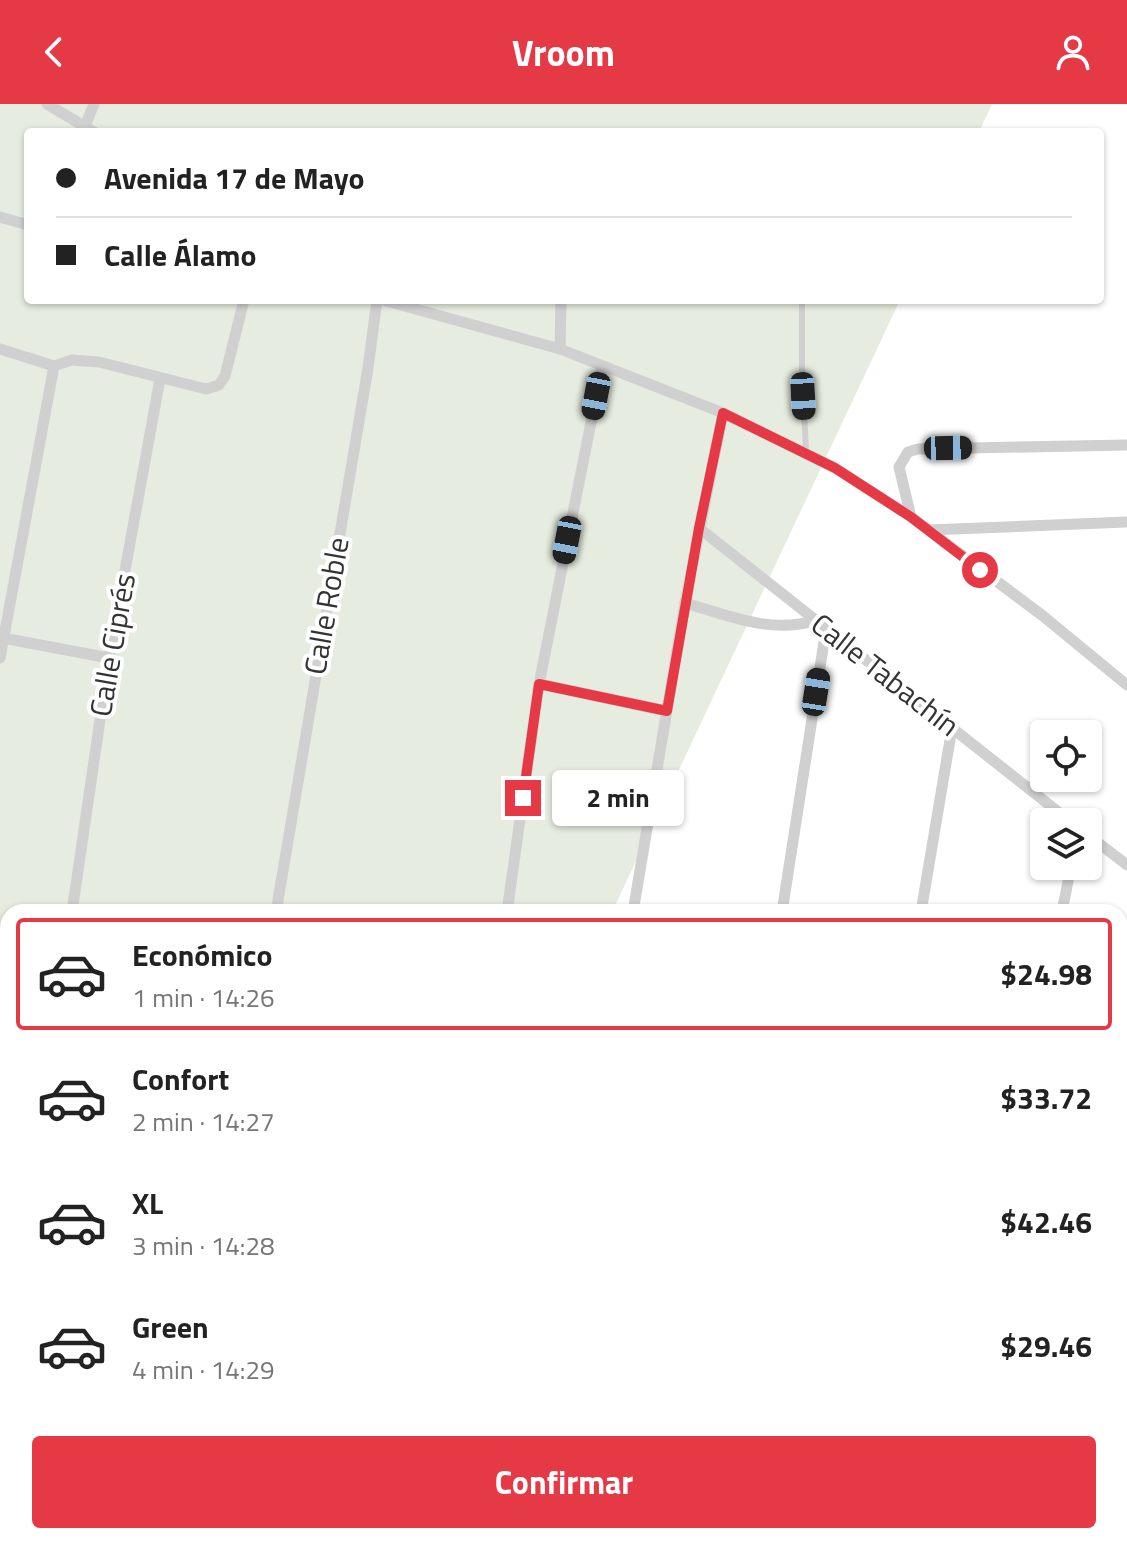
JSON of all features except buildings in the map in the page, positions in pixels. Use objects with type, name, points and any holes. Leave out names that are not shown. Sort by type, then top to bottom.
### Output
[{"type":"street","points":[[47,104],[88,128]]},
{"type":"street","points":[[90,128],[94,104]]},
{"type":"street","points":[[0,217],[24,224]]},
{"type":"street","points":[[0,349],[54,366],[72,360],[99,362],[206,389],[219,385],[225,376],[243,304]]},
{"type":"street","name":"Calle Roble","points":[[277,904],[379,304]]},
{"type":"street","points":[[395,304],[560,349],[723,413],[835,468],[911,517],[1043,616],[1127,685]]},
{"type":"street","points":[[560,349],[561,304]]},
{"type":"street","points":[[0,658],[54,366]]},
{"type":"street","points":[[508,904],[539,684],[602,367]]},
{"type":"street","name":"Calle Ciprés","points":[[73,904],[109,658],[160,379]]},
{"type":"street","points":[[634,904],[685,603],[723,413]]},
{"type":"street","points":[[911,517],[899,467],[908,452],[918,449],[1127,445]]},
{"type":"street","points":[[928,530],[1127,522]]},
{"type":"street","name":"Calle Tabachín","points":[[699,528],[1053,808]]},
{"type":"street","points":[[685,603],[773,626],[797,627],[816,620]]},
{"type":"street","points":[[783,904],[826,629]]},
{"type":"street","points":[[3,638],[109,658]]},
{"type":"street","points":[[539,684],[667,711]]},
{"type":"street","points":[[922,904],[952,728]]},
{"type":"street","points":[[1102,846],[1127,865]]},
{"type":"street","points":[[1064,904],[1068,880]]},
{"type":"lane","points":[[802,304],[806,454]]},
{"type":"shaded area","points":[[0,104],[992,104],[981,128],[24,128],[24,304],[898,304],[616,904],[0,904]]},
{"type":"route","points":[[523,798],[539,684],[667,711],[723,413],[835,468],[911,517],[980,570]]}]
